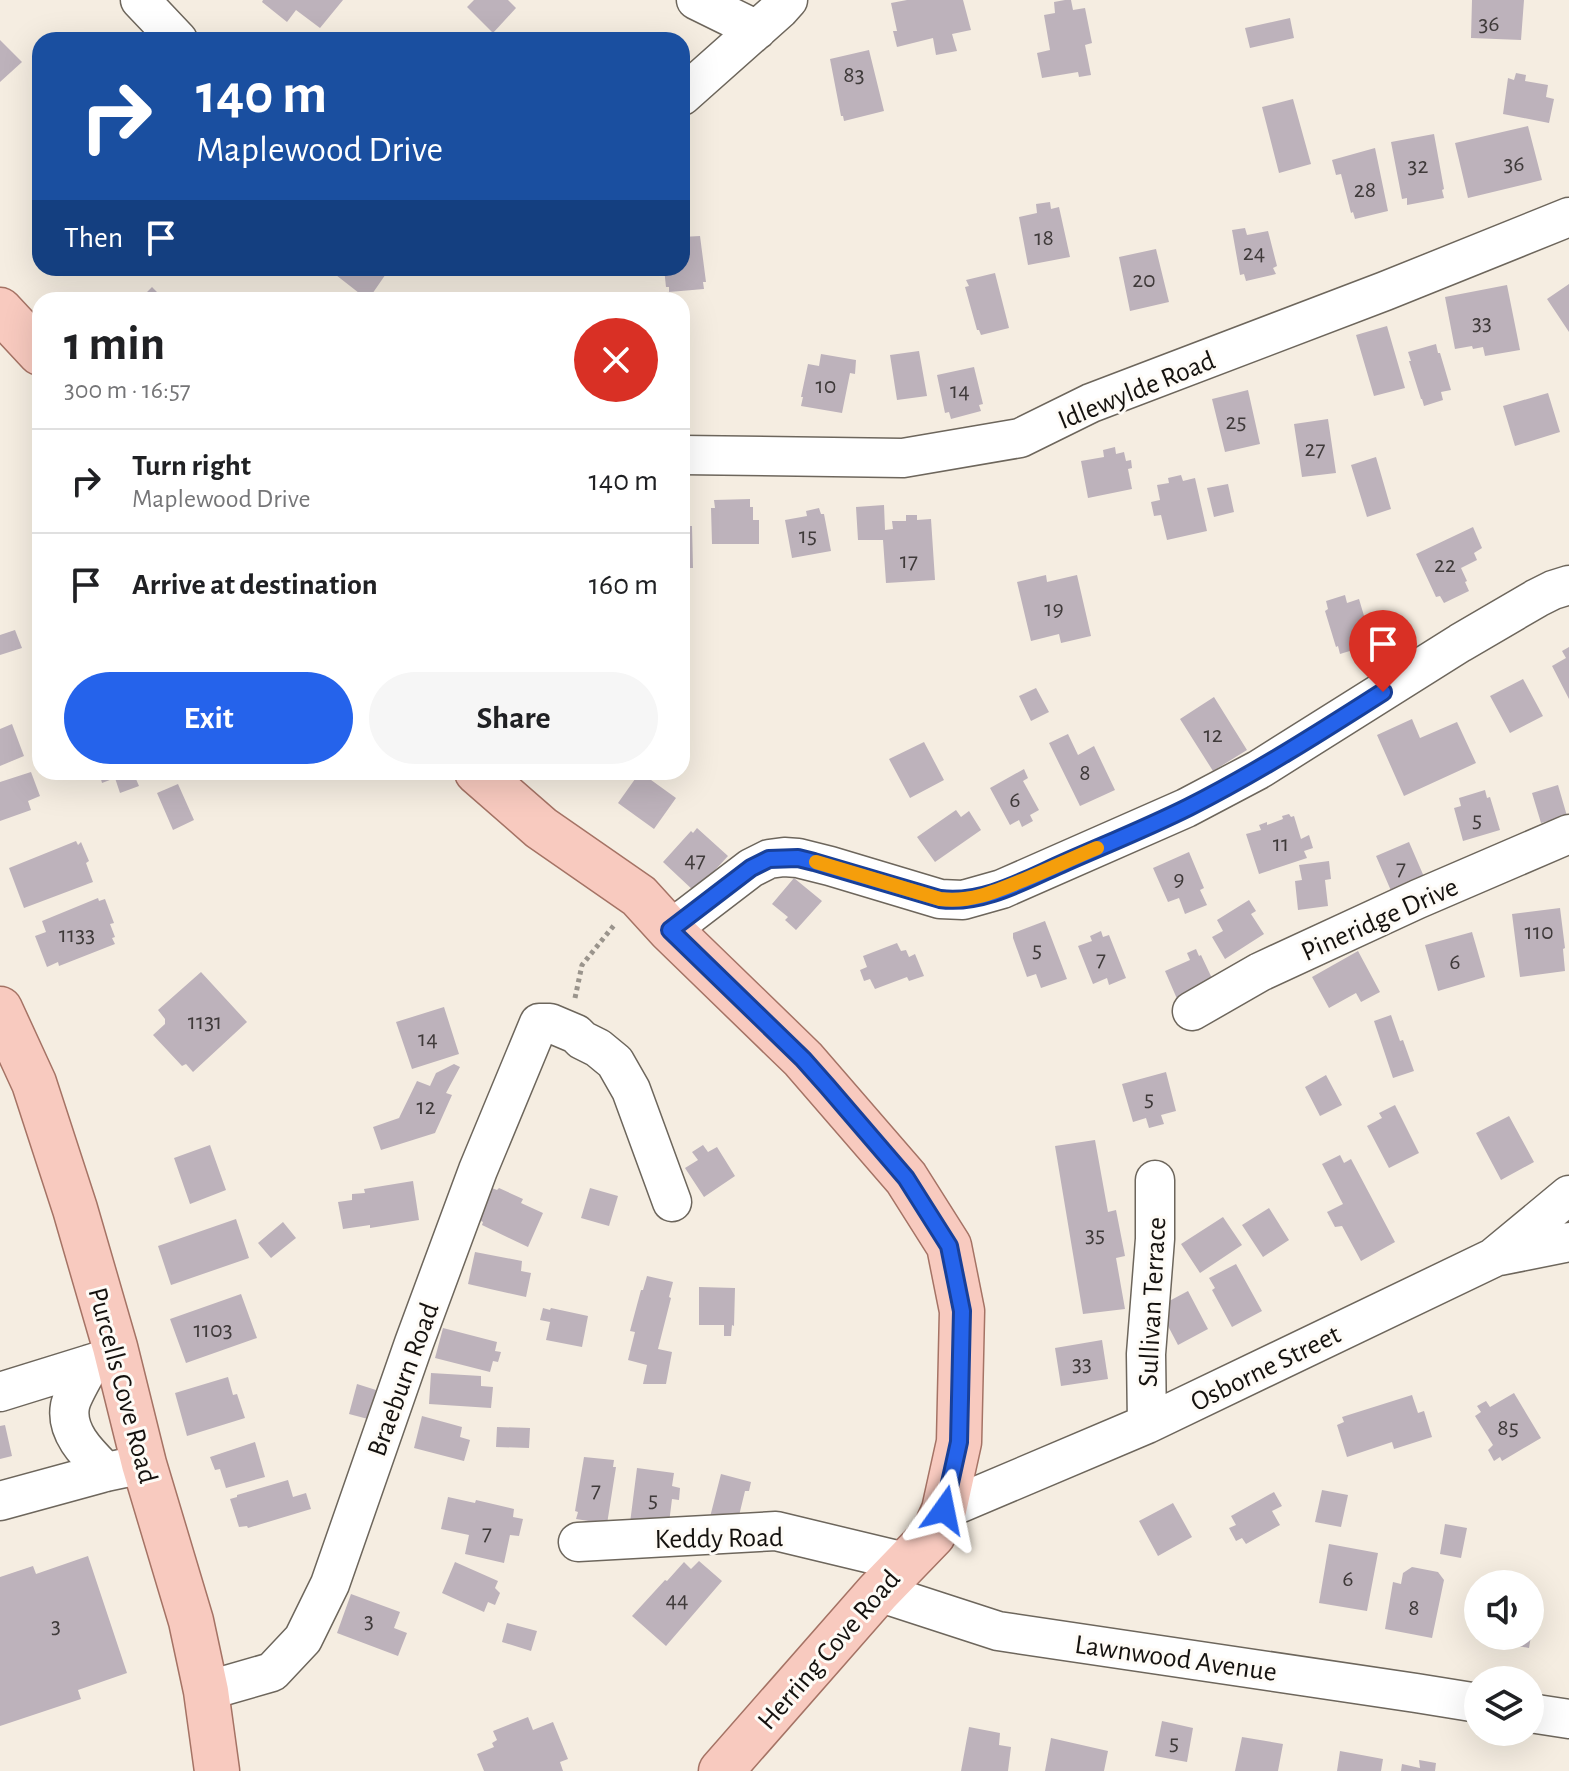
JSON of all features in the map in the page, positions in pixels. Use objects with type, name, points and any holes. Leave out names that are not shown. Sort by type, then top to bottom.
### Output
[{"type":"main road","points":[[0,310],[32,344]]},
{"type":"main road","name":"Herring Cove Road","points":[[486,780],[541,828],[639,896],[803,1059],[906,1178],[949,1246],[962,1311],[959,1442],[944,1510],[933,1535],[892,1577],[721,1771]]},
{"type":"main road","name":"Purcells Cove Road","points":[[0,1009],[34,1083],[75,1209],[125,1468],[191,1621],[206,1691],[217,1771]]},
{"type":"street","points":[[140,0],[170,32]]},
{"type":"street","points":[[696,0],[757,30]]},
{"type":"street","points":[[690,89],[788,0]]},
{"type":"street","name":"Idlewylde Road","points":[[690,455],[903,458],[1020,438],[1091,403],[1569,217]]},
{"type":"street","points":[[670,930],[751,868],[769,859],[798,858],[940,899],[963,900],[1002,889],[1210,796],[1295,748],[1460,643],[1537,598],[1569,585]]},
{"type":"street","name":"Pineridge Drive","points":[[1192,1011],[1260,972],[1569,834]]},
{"type":"street","name":"Braeburn Road","points":[[206,1691],[272,1672],[303,1639],[330,1584],[414,1343],[534,1031],[539,1023],[559,1027]]},
{"type":"street","points":[[559,1027],[598,1048],[620,1068],[672,1202]]},
{"type":"street","name":"Sullivan Terrace","points":[[1147,1424],[1146,1354],[1155,1239],[1155,1180]]},
{"type":"street","name":"Osborne Street","points":[[944,1510],[1147,1424],[1493,1258],[1569,1195]]},
{"type":"street","points":[[1493,1258],[1569,1242]]},
{"type":"street","points":[[0,1392],[104,1360]]},
{"type":"street","points":[[104,1360],[70,1405],[71,1428],[86,1452],[125,1468]]},
{"type":"street","points":[[0,1501],[125,1468]]},
{"type":"street","name":"Keddy Road","points":[[578,1542],[776,1531],[892,1577]]},
{"type":"street","name":"Lawnwood Avenue","points":[[892,1577],[998,1631],[1464,1701]]},
{"type":"street","points":[[1544,1715],[1569,1719]]},
{"type":"path","points":[[559,1027],[582,965],[639,896]]},
{"type":"building","points":[[263,0],[343,0],[320,28],[296,10],[287,22]]},
{"type":"building","points":[[474,0],[508,0],[516,8],[492,32],[467,7]]},
{"type":"building","points":[[963,0],[971,30],[952,34],[957,51],[936,55],[933,38],[897,47],[891,3]]},
{"type":"building","points":[[1071,0],[1073,10],[1085,8],[1092,43],[1085,45],[1091,75],[1079,77],[1078,72],[1042,78],[1037,53],[1050,50],[1044,15],[1055,13],[1054,2]]},
{"type":"building","points":[[1472,0],[1524,0],[1521,40],[1471,38]]},
{"type":"building","points":[[1290,18],[1294,38],[1250,48],[1245,28]]},
{"type":"building","points":[[0,40],[22,62],[0,82]]},
{"type":"building","points":[[869,50],[884,111],[844,121],[830,59]]},
{"type":"building","points":[[1516,73],[1526,75],[1525,81],[1548,85],[1546,97],[1554,99],[1549,123],[1503,114],[1508,78],[1514,80]]},
{"type":"building","points":[[1293,99],[1311,164],[1279,173],[1262,107]]},
{"type":"building","points":[[1528,126],[1542,180],[1468,198],[1455,143]]},
{"type":"building","points":[[1434,134],[1444,198],[1407,205],[1407,198],[1402,199],[1391,142]]},
{"type":"building","points":[[1375,148],[1388,211],[1355,219],[1341,174],[1336,175],[1332,160]]},
{"type":"building","points":[[1050,202],[1051,209],[1059,207],[1070,257],[1028,265],[1019,217],[1037,213],[1036,204]]},
{"type":"building","points":[[1245,228],[1247,235],[1268,231],[1277,266],[1273,268],[1276,274],[1246,281],[1244,274],[1240,275],[1232,230]]},
{"type":"building","points":[[700,236],[706,282],[703,282],[704,289],[669,292],[665,276],[690,276],[690,237]]},
{"type":"building","points":[[1156,249],[1169,302],[1130,311],[1119,257]]},
{"type":"building","points":[[995,273],[1009,328],[981,335],[965,287],[969,286],[966,280]]},
{"type":"building","points":[[337,276],[384,276],[374,292],[358,292]]},
{"type":"building","points":[[1569,284],[1569,332],[1547,299]]},
{"type":"building","points":[[1507,285],[1520,350],[1485,356],[1483,347],[1455,349],[1445,297]]},
{"type":"building","points":[[1387,326],[1405,388],[1374,396],[1356,335]]},
{"type":"building","points":[[1436,344],[1451,390],[1441,392],[1443,400],[1424,406],[1408,352]]},
{"type":"building","points":[[919,351],[927,396],[897,400],[890,355]]},
{"type":"building","points":[[821,354],[856,360],[855,374],[850,373],[842,413],[801,406],[808,364],[819,366]]},
{"type":"building","points":[[974,367],[983,404],[979,405],[981,411],[951,419],[949,412],[945,413],[937,375]]},
{"type":"building","points":[[1248,390],[1260,444],[1225,452],[1212,399]]},
{"type":"building","points":[[1548,393],[1560,432],[1515,446],[1503,406]]},
{"type":"building","points":[[1328,419],[1336,473],[1302,477],[1294,424]]},
{"type":"building","points":[[1115,447],[1116,454],[1124,452],[1126,461],[1131,460],[1132,468],[1128,469],[1132,489],[1088,498],[1081,461],[1104,457],[1103,450]]},
{"type":"building","points":[[1376,457],[1391,509],[1367,517],[1351,465]]},
{"type":"building","points":[[1181,475],[1183,481],[1195,478],[1207,531],[1167,540],[1161,515],[1154,516],[1151,502],[1160,500],[1157,485],[1169,483],[1168,478]]},
{"type":"building","points":[[1228,484],[1234,512],[1214,517],[1207,488]]},
{"type":"building","points":[[750,499],[753,520],[759,520],[759,544],[712,544],[711,508],[715,508],[714,500]]},
{"type":"building","points":[[884,505],[885,530],[893,529],[892,521],[906,521],[906,515],[917,515],[917,520],[931,519],[935,580],[886,583],[883,540],[858,540],[856,507]]},
{"type":"building","points":[[819,508],[824,514],[831,551],[792,558],[785,520],[807,516],[806,511]]},
{"type":"building","points":[[690,526],[692,526],[693,568],[690,568]]},
{"type":"building","points":[[1473,527],[1482,548],[1474,553],[1477,560],[1461,568],[1469,591],[1444,603],[1440,596],[1436,597],[1416,554]]},
{"type":"building","points":[[1046,575],[1047,582],[1077,575],[1091,636],[1061,643],[1059,634],[1031,641],[1017,582]]},
{"type":"building","points":[[1345,595],[1347,603],[1359,599],[1370,636],[1366,636],[1369,645],[1340,654],[1325,611],[1328,609],[1326,601]]},
{"type":"building","points":[[15,630],[22,648],[0,655],[0,635]]},
{"type":"building","points":[[1569,647],[1569,699],[1552,666],[1566,658],[1562,651]]},
{"type":"building","points":[[1523,679],[1543,716],[1510,733],[1490,696]]},
{"type":"building","points":[[1036,688],[1049,712],[1031,721],[1019,696]]},
{"type":"building","points":[[1214,697],[1247,750],[1213,771],[1180,719]]},
{"type":"building","points":[[1412,719],[1420,738],[1457,722],[1476,763],[1404,796],[1377,735]]},
{"type":"building","points":[[12,724],[24,756],[0,766],[0,729]]},
{"type":"building","points":[[1068,734],[1078,755],[1094,746],[1115,790],[1080,806],[1049,743]]},
{"type":"building","points":[[924,742],[944,780],[910,798],[889,759]]},
{"type":"building","points":[[1024,769],[1028,778],[1023,781],[1039,810],[1030,815],[1033,821],[1022,827],[1019,820],[1010,825],[990,788]]},
{"type":"building","points":[[31,772],[40,796],[28,801],[31,810],[0,821],[0,782]]},
{"type":"building","points":[[116,780],[136,780],[139,786],[120,793]]},
{"type":"building","points":[[634,780],[651,780],[676,798],[654,829],[618,803]]},
{"type":"building","points":[[178,784],[194,820],[173,830],[157,793]]},
{"type":"building","points":[[1558,785],[1567,816],[1541,823],[1532,793]]},
{"type":"building","points":[[1485,790],[1500,830],[1463,841],[1454,808],[1461,806],[1459,798]]},
{"type":"building","points":[[956,810],[961,817],[969,811],[981,830],[935,862],[917,837]]},
{"type":"building","points":[[1289,814],[1294,816],[1301,839],[1309,835],[1313,848],[1304,851],[1307,858],[1259,874],[1246,834],[1261,830],[1259,825],[1267,822],[1267,825]]},
{"type":"building","points":[[697,828],[728,856],[695,892],[663,862]]},
{"type":"building","points":[[76,841],[78,845],[81,842],[89,861],[86,863],[93,882],[24,908],[9,868]]},
{"type":"building","points":[[1409,842],[1425,879],[1392,893],[1376,856]]},
{"type":"building","points":[[1189,852],[1204,888],[1200,890],[1207,905],[1185,914],[1179,898],[1168,902],[1153,868]]},
{"type":"building","points":[[1329,861],[1331,879],[1325,880],[1328,906],[1298,910],[1295,881],[1302,880],[1299,865]]},
{"type":"building","points":[[794,878],[822,901],[796,930],[785,920],[788,917],[772,904]]},
{"type":"building","points":[[98,898],[99,901],[105,899],[114,923],[110,924],[115,944],[59,966],[58,962],[47,967],[35,936],[46,932],[42,921]]},
{"type":"building","points":[[1249,900],[1256,911],[1251,914],[1264,934],[1225,959],[1212,937],[1223,931],[1217,920]]},
{"type":"building","points":[[1560,908],[1565,971],[1520,977],[1512,914]]},
{"type":"building","points":[[1045,921],[1067,979],[1041,988],[1036,974],[1027,977],[1013,933]]},
{"type":"building","points":[[1101,931],[1103,937],[1109,935],[1126,978],[1109,985],[1107,978],[1093,984],[1078,946],[1092,941],[1090,936]]},
{"type":"building","points":[[1472,932],[1485,977],[1438,991],[1425,945]]},
{"type":"building","points":[[897,943],[909,957],[915,954],[924,976],[909,981],[907,977],[875,989],[870,979],[864,981],[860,970],[867,967],[863,956]]},
{"type":"building","points":[[1196,949],[1218,991],[1181,1008],[1165,971],[1190,960],[1187,953]]},
{"type":"building","points":[[1358,951],[1380,992],[1361,1002],[1356,993],[1329,1008],[1312,977]]},
{"type":"building","points":[[201,972],[247,1022],[193,1072],[186,1064],[182,1066],[153,1035],[165,1024],[158,1010]]},
{"type":"building","points":[[444,1007],[459,1054],[412,1069],[396,1022]]},
{"type":"building","points":[[1391,1015],[1414,1071],[1393,1078],[1374,1021]]},
{"type":"building","points":[[454,1064],[460,1067],[446,1093],[452,1095],[435,1133],[381,1150],[373,1127],[399,1118],[417,1081],[430,1086],[436,1073]]},
{"type":"building","points":[[1166,1072],[1176,1111],[1161,1115],[1164,1124],[1149,1128],[1146,1118],[1133,1122],[1122,1084]]},
{"type":"building","points":[[1326,1075],[1342,1105],[1320,1116],[1305,1087]]},
{"type":"building","points":[[1395,1105],[1419,1153],[1389,1168],[1367,1126],[1382,1118],[1379,1113]]},
{"type":"building","points":[[1509,1116],[1534,1162],[1501,1180],[1476,1133]]},
{"type":"building","points":[[1095,1140],[1108,1212],[1116,1210],[1125,1256],[1116,1258],[1125,1309],[1083,1314],[1055,1146]]},
{"type":"building","points":[[210,1145],[226,1190],[190,1204],[174,1158]]},
{"type":"building","points":[[703,1145],[708,1152],[717,1147],[735,1176],[704,1197],[685,1168],[698,1160],[692,1152]]},
{"type":"building","points":[[1340,1155],[1344,1163],[1351,1159],[1395,1242],[1361,1261],[1342,1226],[1335,1227],[1327,1212],[1343,1204],[1322,1164]]},
{"type":"building","points":[[413,1181],[419,1220],[343,1229],[338,1202],[352,1200],[352,1194],[365,1193],[364,1189]]},
{"type":"building","points":[[492,1188],[523,1199],[521,1203],[543,1213],[528,1247],[482,1225],[483,1222],[477,1219]]},
{"type":"building","points":[[590,1188],[618,1196],[609,1226],[581,1218]]},
{"type":"building","points":[[1269,1208],[1289,1240],[1263,1257],[1242,1225]]},
{"type":"building","points":[[1223,1217],[1242,1245],[1200,1273],[1181,1244]]},
{"type":"building","points":[[236,1219],[249,1258],[171,1285],[158,1246]]},
{"type":"building","points":[[283,1222],[296,1238],[271,1258],[258,1243]]},
{"type":"building","points":[[475,1252],[522,1261],[521,1271],[531,1273],[526,1297],[468,1284]]},
{"type":"building","points":[[1236,1264],[1262,1311],[1232,1327],[1209,1278]]},
{"type":"building","points":[[647,1276],[673,1282],[658,1349],[672,1352],[666,1384],[643,1384],[647,1365],[628,1360],[635,1332],[630,1331]]},
{"type":"building","points":[[699,1287],[735,1288],[731,1336],[724,1336],[724,1325],[699,1325]]},
{"type":"building","points":[[1188,1291],[1208,1329],[1178,1345],[1158,1307]]},
{"type":"building","points":[[241,1294],[257,1338],[186,1363],[170,1319]]},
{"type":"building","points":[[543,1308],[588,1316],[582,1347],[546,1340],[550,1322],[540,1320]]},
{"type":"building","points":[[443,1328],[497,1342],[495,1351],[501,1352],[498,1362],[493,1361],[490,1372],[435,1358]]},
{"type":"building","points":[[1102,1340],[1108,1379],[1061,1386],[1055,1348]]},
{"type":"building","points":[[431,1373],[481,1376],[481,1386],[493,1387],[491,1408],[429,1404]]},
{"type":"building","points":[[228,1377],[245,1418],[187,1436],[175,1393]]},
{"type":"building","points":[[357,1384],[376,1390],[368,1419],[349,1414]]},
{"type":"building","points":[[1514,1393],[1541,1438],[1502,1461],[1500,1457],[1494,1461],[1488,1450],[1493,1445],[1475,1416],[1481,1412],[1477,1406],[1486,1401],[1490,1407]]},
{"type":"building","points":[[1412,1395],[1418,1413],[1424,1411],[1432,1437],[1394,1449],[1392,1442],[1347,1457],[1337,1425],[1344,1422],[1342,1417]]},
{"type":"building","points":[[422,1416],[462,1427],[460,1437],[470,1440],[464,1461],[414,1448]]},
{"type":"building","points":[[5,1425],[12,1456],[0,1459],[0,1426]]},
{"type":"building","points":[[497,1427],[530,1428],[529,1448],[496,1447]]},
{"type":"building","points":[[255,1442],[265,1477],[226,1488],[220,1469],[215,1470],[210,1457]]},
{"type":"building","points":[[584,1457],[614,1460],[613,1467],[616,1467],[607,1524],[576,1519]]},
{"type":"building","points":[[637,1468],[674,1473],[672,1486],[680,1488],[679,1500],[672,1499],[668,1531],[630,1523]]},
{"type":"building","points":[[721,1474],[751,1482],[749,1491],[745,1491],[736,1528],[709,1521]]},
{"type":"building","points":[[288,1480],[293,1497],[306,1493],[311,1509],[248,1528],[239,1527],[230,1499]]},
{"type":"building","points":[[1322,1490],[1348,1495],[1341,1527],[1315,1522]]},
{"type":"building","points":[[1274,1492],[1282,1506],[1272,1511],[1280,1525],[1246,1544],[1242,1538],[1236,1541],[1229,1528],[1236,1525],[1231,1516]]},
{"type":"building","points":[[448,1497],[514,1509],[513,1517],[523,1519],[519,1536],[510,1535],[504,1563],[465,1554],[469,1535],[441,1529]]},
{"type":"building","points":[[1173,1503],[1192,1537],[1158,1556],[1139,1521]]},
{"type":"building","points":[[1445,1524],[1467,1528],[1461,1558],[1440,1554]]},
{"type":"building","points":[[1329,1544],[1378,1553],[1367,1611],[1319,1603]]},
{"type":"building","points":[[88,1556],[127,1673],[78,1690],[81,1699],[0,1726],[0,1577],[33,1566],[36,1574]]},
{"type":"building","points":[[699,1561],[722,1581],[666,1646],[632,1616],[684,1562],[691,1569]]},
{"type":"building","points":[[455,1562],[498,1581],[495,1588],[500,1593],[495,1605],[488,1602],[484,1612],[442,1593]]},
{"type":"building","points":[[1412,1567],[1438,1572],[1444,1580],[1432,1638],[1385,1629],[1393,1582],[1401,1584],[1403,1573]]},
{"type":"building","points":[[351,1594],[400,1612],[394,1628],[407,1633],[398,1656],[337,1633]]},
{"type":"building","points":[[507,1623],[537,1631],[531,1651],[502,1642]]},
{"type":"building","points":[[528,1717],[533,1730],[553,1722],[568,1759],[560,1762],[563,1771],[484,1771],[477,1754],[494,1747],[492,1743],[497,1740],[493,1731]]},
{"type":"building","points":[[1162,1721],[1193,1728],[1187,1762],[1155,1756]]},
{"type":"building","points":[[969,1727],[1000,1733],[999,1745],[1011,1747],[1008,1771],[961,1771]]},
{"type":"building","points":[[1242,1737],[1283,1744],[1278,1771],[1235,1771]]},
{"type":"building","points":[[1051,1738],[1108,1751],[1104,1771],[1045,1771]]},
{"type":"building","points":[[1340,1751],[1383,1759],[1381,1771],[1337,1771]]},
{"type":"building","points":[[1419,1760],[1436,1763],[1435,1771],[1401,1771],[1402,1764],[1420,1768]]},
{"type":"slow traffic","points":[[816,862],[954,901],[1002,889],[1097,848]]},
{"type":"route","points":[[944,1510],[959,1442],[962,1311],[949,1246],[906,1178],[827,1086],[670,930],[751,868],[769,859],[784,857],[814,862],[940,899],[954,901],[979,897],[1186,808],[1258,770],[1383,692]]}]
